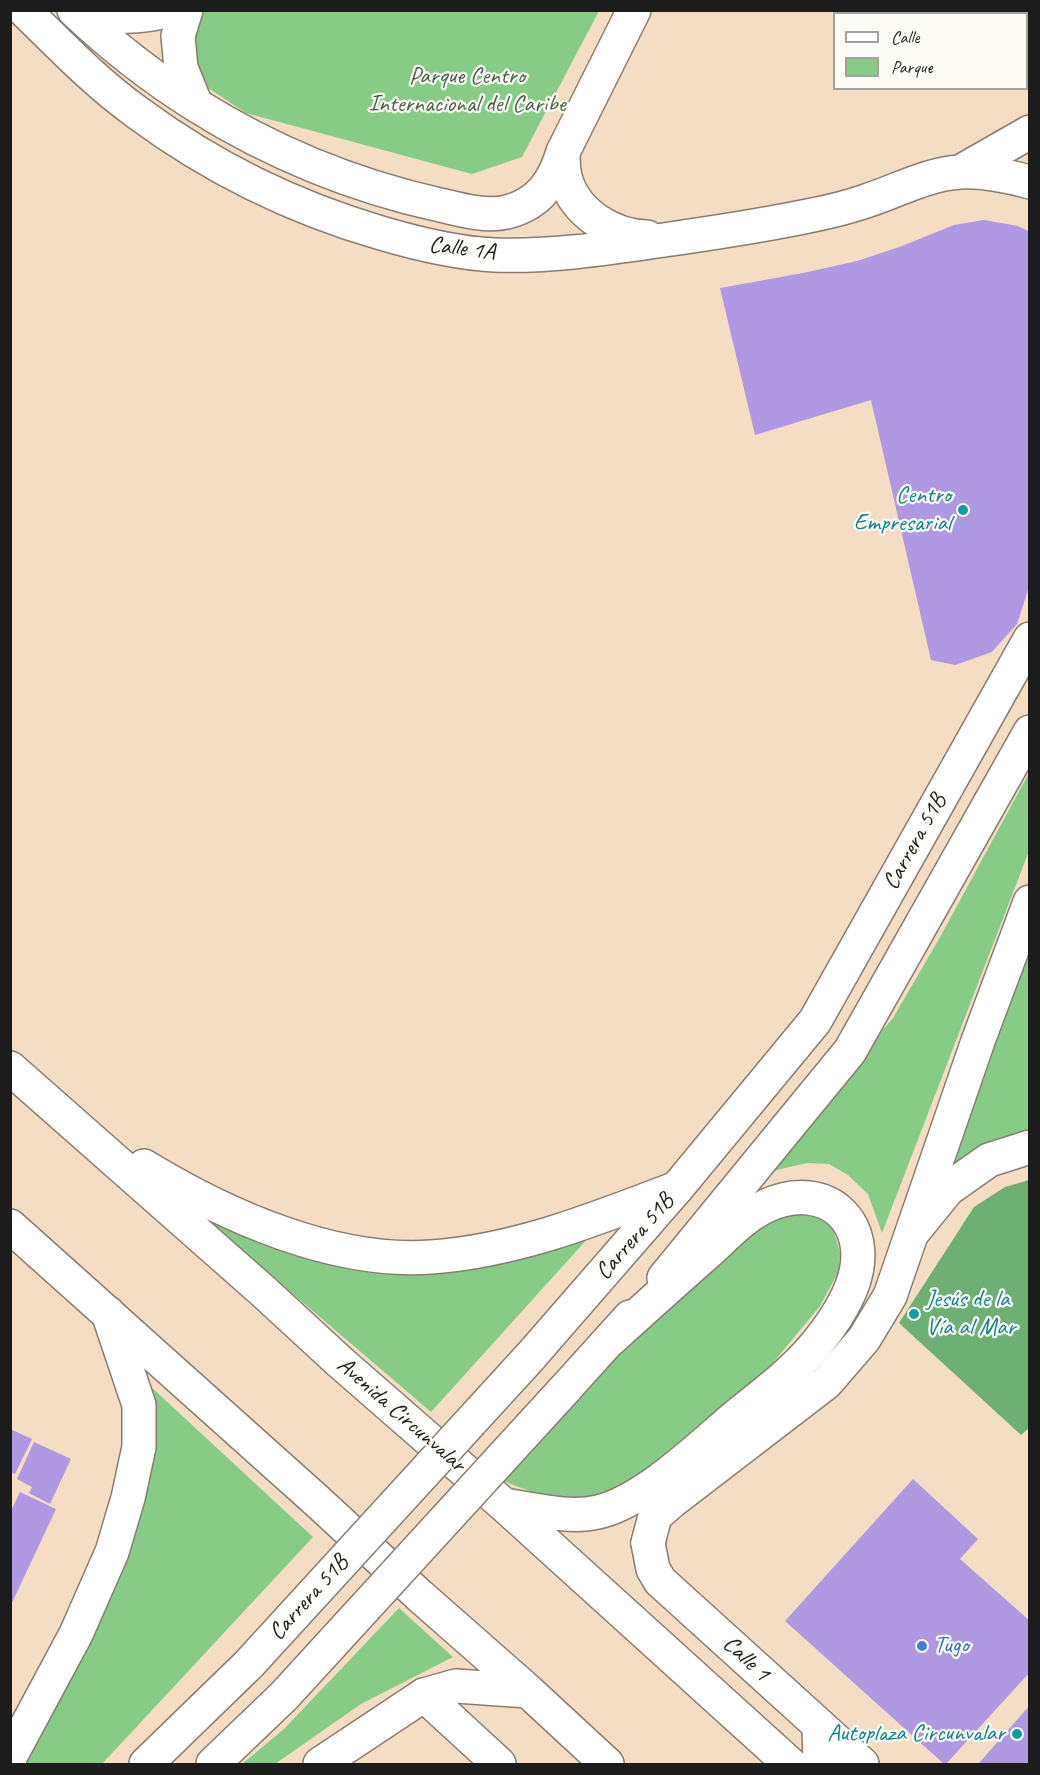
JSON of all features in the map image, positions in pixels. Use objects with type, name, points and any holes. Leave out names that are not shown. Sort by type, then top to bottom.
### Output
[{"type":"main road","name":"Calle 1A","points":[[24,10],[111,92],[174,138],[236,174],[332,218],[413,243],[469,253],[554,254],[756,227],[865,202],[931,177],[960,172]]},
{"type":"main road","points":[[75,11],[129,18],[170,10]]},
{"type":"main road","points":[[186,10],[178,36],[181,68],[196,105]]},
{"type":"main road","points":[[634,10],[563,152],[566,182],[581,208],[605,226],[639,237],[681,238]]},
{"type":"main road","name":"Calle 1A","points":[[75,11],[122,52],[171,89],[226,123],[289,155],[353,181],[420,201],[488,214],[522,207],[537,197],[549,184],[558,169],[563,152]]},
{"type":"main road","points":[[960,172],[1029,132]]},
{"type":"main road","points":[[960,172],[1007,176],[1029,182]]},
{"type":"main road","name":"Carrera 51B","points":[[146,1764],[249,1664],[530,1357],[677,1188],[815,1021],[1029,639]]},
{"type":"main road","name":"Carrera 51B","points":[[213,1764],[284,1696],[611,1339],[694,1243],[850,1051],[1029,732]]},
{"type":"main road","points":[[910,1235],[1029,902]]},
{"type":"main road","name":"Avenida Circunvalar","points":[[10,1068],[340,1362],[504,1504],[790,1764]]},
{"type":"main road","points":[[67,1117],[161,1177],[215,1206],[246,1220],[308,1241],[371,1255],[401,1258],[430,1257],[492,1249],[523,1242],[601,1217],[677,1188]]},
{"type":"main road","points":[[910,1235],[948,1189],[989,1160],[1029,1147]]},
{"type":"main road","points":[[504,1504],[566,1514],[598,1512],[615,1507],[667,1474],[787,1374],[812,1349],[836,1318],[852,1286],[859,1254],[853,1228],[838,1209],[810,1199],[794,1198],[764,1207],[746,1219],[611,1339]]},
{"type":"main road","points":[[10,1226],[528,1691],[606,1764]]},
{"type":"main road","name":"Calle 1","points":[[862,1764],[660,1581],[653,1569],[648,1543],[656,1516],[826,1383],[864,1339],[890,1296],[910,1235]]},
{"type":"main road","points":[[10,1757],[76,1634],[112,1552],[128,1498],[139,1447],[140,1405],[107,1311]]},
{"type":"main road","points":[[320,1764],[424,1695],[456,1686],[528,1691]]},
{"type":"main road","points":[[424,1695],[498,1764]]},
{"type":"main road","points":[[819,1727],[820,1764]]},
{"type":"green space","name":"Parque Centro Internacional del Caribe","points":[[204,11],[599,11],[522,157],[472,174],[246,113],[205,86],[191,58],[192,30]]},
{"type":"green space","points":[[1029,773],[1029,851],[882,1233],[868,1194],[848,1175],[829,1164],[807,1163],[759,1174],[893,1018],[939,939]]},
{"type":"green space","points":[[1029,933],[1029,1133],[992,1140],[938,1175]]},
{"type":"green space","points":[[1029,1180],[1030,1427],[1021,1435],[899,1323],[974,1207],[1005,1187]]},
{"type":"green space","points":[[804,1209],[832,1224],[840,1253],[839,1271],[820,1306],[772,1364],[639,1481],[595,1503],[559,1502],[503,1481],[652,1319],[730,1251],[775,1218]]},
{"type":"green space","points":[[204,1218],[281,1246],[590,1236],[431,1412]]},
{"type":"green space","points":[[150,1386],[313,1537],[102,1764],[15,1764],[81,1637]]},
{"type":"green space","points":[[399,1608],[453,1657],[361,1704],[275,1764],[242,1764],[284,1729]]},
{"type":"building","name":"Centro Empresarial","points":[[984,220],[1018,226],[1030,232],[1030,584],[1017,624],[992,652],[955,665],[931,660],[871,400],[755,435],[720,288],[857,261],[954,225]]},
{"type":"building","points":[[10,1429],[32,1439],[15,1474],[10,1472]]},
{"type":"building","points":[[34,1442],[71,1459],[50,1504],[29,1493],[32,1487],[17,1479]]},
{"type":"building","name":"Tugo","points":[[913,1479],[978,1539],[960,1559],[1030,1621],[1030,1672],[946,1764],[785,1621]]},
{"type":"building","points":[[20,1492],[56,1509],[10,1607],[10,1513]]},
{"type":"building","name":"Autoplaza Circunvalar","points":[[1030,1705],[1030,1764],[980,1764],[979,1763]]},
{"type":"place","name":"Centro Empresarial","points":[[963,510]]},
{"type":"place","name":"Jesús de la Vía al Mar","points":[[914,1314]]},
{"type":"place","name":"Tugo","points":[[922,1646]]},
{"type":"place","name":"Autoplaza Circunvalar","points":[[1017,1734]]}]
